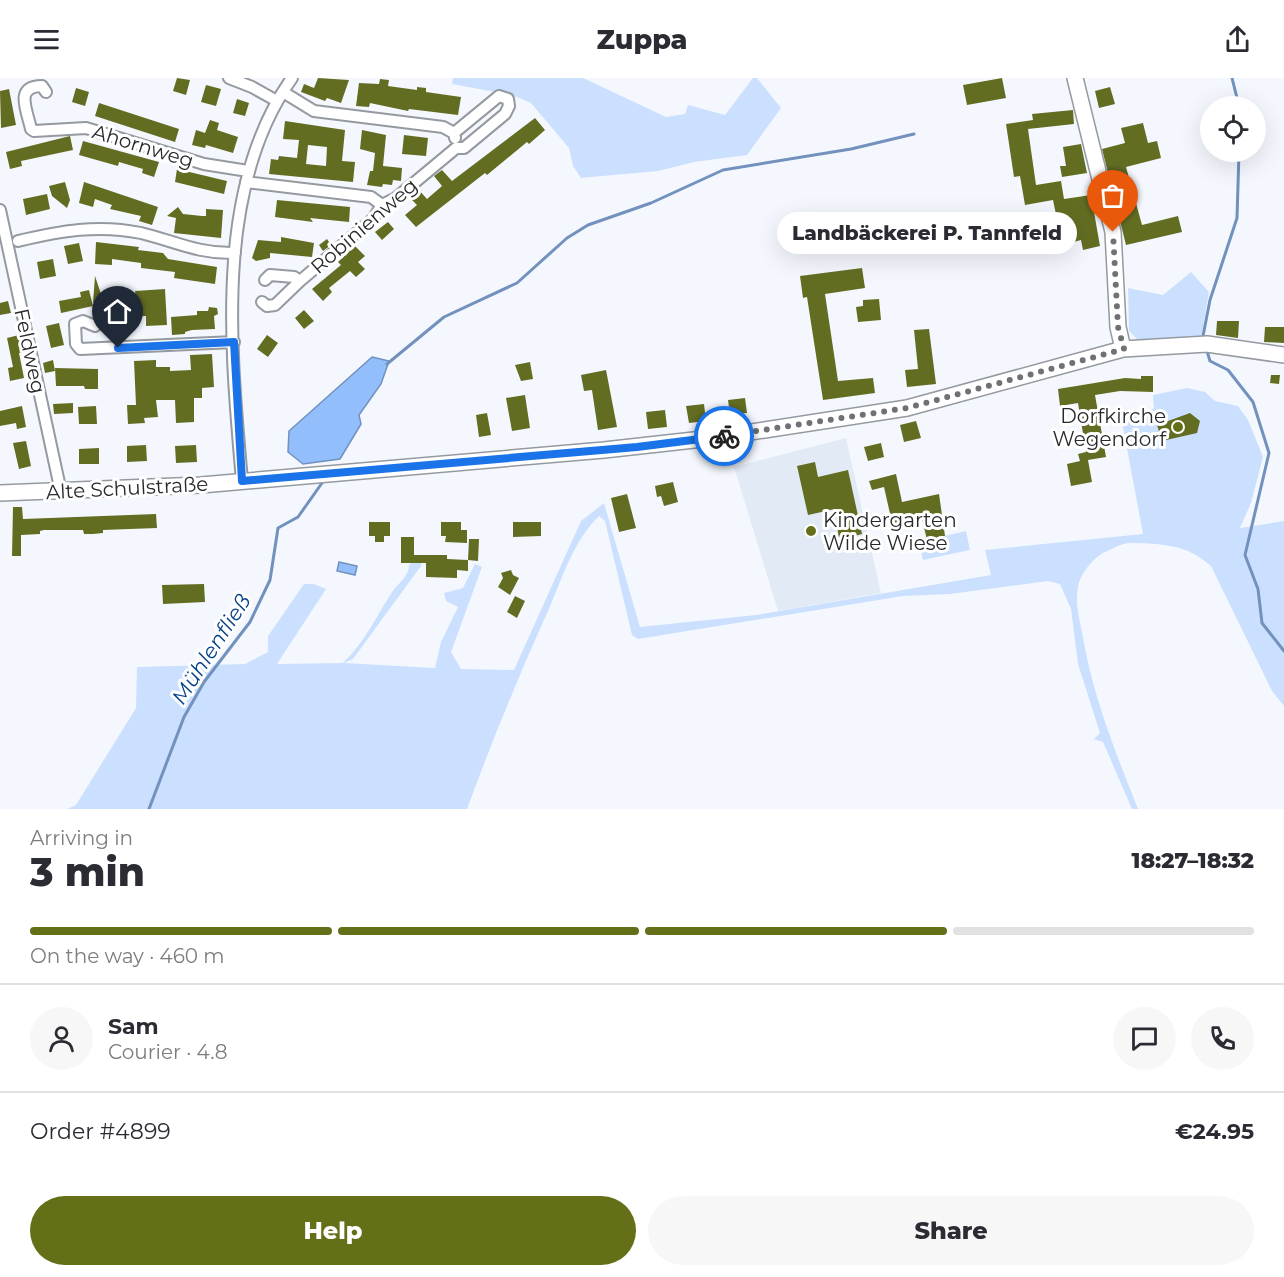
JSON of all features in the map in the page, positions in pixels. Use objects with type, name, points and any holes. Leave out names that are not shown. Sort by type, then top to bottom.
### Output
[{"type":"street","points":[[229,78],[314,111],[443,127],[454,133],[456,147]]},
{"type":"street","points":[[242,481],[234,342],[235,254],[247,176],[260,136],[292,78]]},
{"type":"street","points":[[1075,78],[1113,232],[1118,327],[1124,349]]},
{"type":"street","name":"Ahornweg","points":[[46,92],[42,86],[31,86],[24,97],[31,129],[34,131],[86,128],[247,176]]},
{"type":"street","name":"Robinienweg","points":[[262,302],[267,306],[275,305],[373,219],[382,205],[396,198],[456,147],[464,147],[505,114],[509,106],[508,99],[499,96],[454,133]]},
{"type":"street","points":[[247,176],[371,197],[382,205]]},
{"type":"street","name":"Feldweg","points":[[0,210],[61,492]]},
{"type":"street","points":[[18,241],[97,227],[142,234],[193,250],[235,254]]},
{"type":"street","name":"Robinienweg","points":[[265,280],[270,275],[294,277],[300,281]]},
{"type":"street","points":[[95,326],[83,321],[75,324],[76,344],[80,348],[234,342]]},
{"type":"street","name":"Alte Schulstraße","points":[[0,493],[61,492],[242,481],[637,447],[916,406],[1124,349],[1207,344],[1284,355]]},
{"type":"shaded area","points":[[453,78],[583,78],[666,117],[685,114],[688,105],[725,115],[753,78],[757,78],[781,108],[747,155],[694,162],[658,171],[581,178],[573,166],[569,148],[531,103],[512,95],[452,84]]},
{"type":"shaded area","points":[[1191,272],[1209,292],[1201,338],[1138,340],[1129,331],[1128,288],[1163,295]]},
{"type":"shaded area","points":[[1187,388],[1205,392],[1215,401],[1238,406],[1248,420],[1263,457],[1251,503],[1240,528],[1284,521],[1284,706],[1272,691],[1211,566],[1192,553],[1164,545],[1128,543],[1101,554],[1088,566],[1079,582],[1078,610],[1086,655],[1098,700],[1138,809],[1132,809],[1103,742],[1094,739],[1100,733],[1078,664],[1071,609],[1060,584],[1048,581],[950,594],[903,596],[638,639],[632,635],[605,521],[599,516],[575,548],[506,708],[467,809],[67,809],[76,805],[136,708],[137,667],[245,664],[268,652],[268,636],[304,584],[314,584],[326,589],[277,664],[343,663],[364,638],[392,592],[405,576],[409,565],[422,555],[421,566],[353,659],[344,663],[435,668],[441,642],[458,607],[446,601],[444,593],[463,588],[475,564],[482,567],[451,652],[461,669],[514,670],[581,521],[604,503],[640,627],[756,615],[991,575],[985,550],[1143,534],[1120,411],[1154,409],[1153,395]]},
{"type":"shaded area","name":"Kindergarten Wilde Wiese","points":[[846,438],[881,593],[778,611],[734,467]]},
{"type":"shaded area","points":[[966,531],[970,550],[923,560],[919,542]]},
{"type":"water","points":[[372,357],[389,361],[381,384],[359,415],[361,424],[340,459],[303,464],[288,452],[289,431]]},
{"type":"water","points":[[339,562],[357,566],[355,575],[337,571]]},
{"type":"building","points":[[177,78],[190,80],[186,95],[173,91]]},
{"type":"building","points":[[318,78],[349,80],[341,103],[327,98],[325,101],[301,92],[304,84],[314,88]]},
{"type":"building","points":[[1002,78],[1006,98],[967,105],[963,85]]},
{"type":"building","points":[[380,79],[389,80],[388,86],[417,90],[417,87],[426,88],[426,92],[461,97],[458,115],[409,109],[408,111],[370,103],[369,107],[356,106],[359,83],[379,84]]},
{"type":"building","points":[[206,85],[221,89],[216,106],[201,102]]},
{"type":"building","points":[[1110,87],[1115,104],[1099,108],[1095,91]]},
{"type":"building","points":[[76,88],[89,92],[85,106],[72,102]]},
{"type":"building","points":[[9,89],[16,125],[1,128],[0,91]]},
{"type":"building","points":[[237,99],[249,103],[245,116],[233,113]]},
{"type":"building","points":[[99,103],[179,129],[175,142],[95,116]]},
{"type":"building","points":[[1073,110],[1074,124],[1028,129],[1036,185],[1061,181],[1064,199],[1091,195],[1100,246],[1083,250],[1081,240],[1048,249],[1045,232],[1059,229],[1053,200],[1025,205],[1020,176],[1014,177],[1006,124],[1033,120],[1032,114]]},
{"type":"building","points":[[535,118],[545,130],[529,144],[527,142],[487,175],[485,173],[416,227],[405,215],[417,205],[409,197],[418,189],[427,199],[442,186],[434,176],[442,170],[452,181]]},
{"type":"building","points":[[210,120],[219,123],[217,130],[238,137],[233,153],[206,145],[205,148],[192,145],[196,130],[205,133]]},
{"type":"building","points":[[285,121],[345,130],[342,161],[355,162],[353,182],[269,174],[271,159],[278,160],[279,156],[297,158],[299,140],[283,139]],"holes":[[[308,145],[327,147],[326,166],[306,164]]]},
{"type":"building","points":[[1143,123],[1148,143],[1157,141],[1161,158],[1126,167],[1142,225],[1178,216],[1182,232],[1126,245],[1102,149],[1125,143],[1121,128]]},
{"type":"building","points":[[362,130],[386,135],[383,166],[402,168],[401,181],[393,180],[392,185],[383,184],[382,187],[367,185],[370,171],[373,171],[375,153],[360,149]]},
{"type":"building","points":[[404,135],[428,138],[426,156],[402,154]]},
{"type":"building","points":[[70,136],[73,150],[21,161],[22,166],[10,169],[6,152]]},
{"type":"building","points":[[83,141],[159,162],[154,177],[142,173],[143,169],[119,162],[118,166],[79,155]]},
{"type":"building","points":[[1081,144],[1087,173],[1062,177],[1060,166],[1066,166],[1063,147]]},
{"type":"building","points":[[177,169],[227,181],[224,194],[175,182]]},
{"type":"building","points":[[65,182],[70,200],[67,208],[52,196],[49,186]]},
{"type":"building","points":[[84,182],[158,207],[152,225],[139,221],[141,216],[110,209],[112,205],[95,199],[93,207],[79,203]]},
{"type":"building","points":[[47,194],[50,209],[26,215],[23,199]]},
{"type":"building","points":[[277,200],[350,207],[349,222],[310,218],[313,222],[275,217]]},
{"type":"building","points":[[178,207],[183,214],[202,216],[206,216],[206,209],[223,210],[221,238],[174,233],[176,218],[167,216]]},
{"type":"building","points":[[388,222],[394,229],[382,240],[375,232]]},
{"type":"building","points":[[281,237],[314,243],[312,257],[270,253],[270,258],[256,261],[252,258],[258,240],[281,242]]},
{"type":"building","points":[[327,239],[331,245],[323,251],[319,245]]},
{"type":"building","points":[[96,242],[139,247],[138,250],[163,253],[168,259],[217,267],[215,284],[174,278],[175,272],[141,268],[141,263],[112,259],[112,265],[95,264]]},
{"type":"building","points":[[79,243],[83,261],[68,264],[64,246]]},
{"type":"building","points":[[355,246],[365,256],[358,262],[365,269],[356,277],[350,271],[329,288],[332,292],[323,301],[312,289],[341,265],[338,262]]},
{"type":"building","points":[[53,259],[56,276],[40,279],[37,262]]},
{"type":"building","points":[[862,268],[865,288],[825,294],[838,381],[873,378],[875,393],[823,400],[807,297],[803,298],[800,276]]},
{"type":"building","points":[[95,276],[103,300],[93,303]]},
{"type":"building","points":[[165,289],[167,325],[146,326],[146,316],[123,317],[122,300],[136,299],[135,291]]},
{"type":"building","points":[[89,290],[93,306],[61,313],[59,301],[81,297],[80,292]]},
{"type":"building","points":[[879,299],[881,320],[858,322],[856,307],[863,306],[863,300]]},
{"type":"building","points":[[8,301],[11,313],[0,315],[0,303]]},
{"type":"building","points":[[209,307],[217,308],[218,314],[214,316],[215,329],[192,330],[185,334],[172,335],[171,317],[197,315],[197,311],[208,311]]},
{"type":"building","points":[[304,310],[314,321],[304,329],[295,318]]},
{"type":"building","points":[[1217,321],[1239,321],[1238,338],[1216,335]]},
{"type":"building","points":[[59,323],[64,345],[51,348],[46,326]]},
{"type":"building","points":[[1265,327],[1284,327],[1284,343],[1264,342]]},
{"type":"building","points":[[929,329],[936,384],[907,387],[905,370],[918,369],[914,330]]},
{"type":"building","points":[[19,335],[23,352],[19,353],[24,378],[10,381],[8,368],[13,367],[7,338]]},
{"type":"building","points":[[267,335],[278,343],[268,357],[257,349]]},
{"type":"building","points":[[212,354],[214,387],[202,388],[202,398],[194,398],[194,422],[176,423],[175,400],[156,400],[158,417],[144,418],[145,423],[128,424],[127,405],[136,405],[134,361],[156,360],[156,367],[170,367],[170,371],[191,370],[190,355]]},
{"type":"building","points":[[53,360],[55,371],[45,373],[43,363]]},
{"type":"building","points":[[530,362],[533,379],[521,381],[515,365]]},
{"type":"building","points":[[55,368],[98,369],[98,389],[85,389],[84,386],[56,386]]},
{"type":"building","points":[[606,370],[617,427],[598,430],[592,390],[584,391],[581,375]]},
{"type":"building","points":[[1271,375],[1280,375],[1279,384],[1270,383]]},
{"type":"building","points":[[1141,376],[1153,376],[1153,392],[1120,391],[1095,395],[1106,457],[1088,460],[1092,482],[1071,486],[1067,464],[1080,461],[1078,454],[1086,452],[1078,403],[1060,406],[1058,389],[1125,378],[1141,379]]},
{"type":"building","points":[[525,395],[530,428],[512,431],[506,398]]},
{"type":"building","points":[[745,398],[747,413],[730,415],[728,400]]},
{"type":"building","points":[[73,403],[73,413],[54,414],[53,404]]},
{"type":"building","points":[[704,404],[706,421],[689,423],[686,406]]},
{"type":"building","points":[[22,406],[26,427],[17,429],[16,423],[0,426],[0,411]]},
{"type":"building","points":[[96,406],[97,424],[79,424],[78,407]]},
{"type":"building","points":[[665,410],[667,427],[648,429],[646,412]]},
{"type":"building","points":[[487,413],[491,435],[479,437],[476,415]]},
{"type":"building","name":"Dorfkirche Wegendorf","points":[[1190,413],[1200,421],[1197,433],[1162,441],[1157,425]]},
{"type":"building","points":[[916,421],[921,438],[904,442],[900,425]]},
{"type":"building","points":[[26,441],[31,466],[19,469],[13,443]]},
{"type":"building","points":[[881,443],[884,457],[868,461],[864,447]]},
{"type":"building","points":[[146,445],[147,461],[127,462],[127,446]]},
{"type":"building","points":[[196,445],[197,462],[176,463],[175,446]]},
{"type":"building","points":[[99,448],[99,464],[79,464],[79,449]]},
{"type":"building","points":[[815,462],[818,477],[848,470],[862,534],[839,540],[835,509],[808,515],[797,466]]},
{"type":"building","points":[[896,474],[902,502],[939,494],[945,536],[927,540],[922,519],[893,527],[884,487],[872,490],[869,481]]},
{"type":"building","points":[[673,482],[678,502],[664,506],[661,496],[657,497],[655,486]]},
{"type":"building","points":[[627,494],[636,528],[619,532],[611,498]]},
{"type":"building","points":[[13,507],[22,507],[23,519],[156,514],[157,528],[103,530],[103,533],[93,534],[84,534],[83,530],[44,530],[40,531],[40,534],[21,535],[21,556],[12,556]]},
{"type":"building","points":[[369,522],[390,522],[390,536],[384,536],[384,542],[375,542],[375,536],[369,536]]},
{"type":"building","points":[[441,522],[461,522],[461,530],[467,530],[467,543],[445,542],[446,536],[441,536]]},
{"type":"building","points":[[513,522],[541,522],[541,536],[513,537]]},
{"type":"building","points":[[401,537],[414,537],[414,555],[447,555],[447,559],[468,560],[468,571],[457,570],[457,578],[426,577],[426,563],[401,563]]},
{"type":"building","points":[[469,539],[479,539],[478,561],[468,560]]},
{"type":"building","points":[[511,570],[513,575],[519,578],[510,595],[498,587],[503,578],[501,573]]},
{"type":"building","points":[[204,584],[205,602],[163,604],[162,585]]},
{"type":"building","points":[[515,596],[525,601],[517,618],[507,612]]},
{"type":"waterway","points":[[1232,78],[1236,96]]},
{"type":"waterway","points":[[387,364],[444,317],[517,283],[567,238],[588,225],[651,203],[723,170],[851,149],[914,134]]},
{"type":"waterway","points":[[1203,336],[1210,300],[1237,218],[1239,162]]},
{"type":"waterway","points":[[1207,351],[1210,361],[1228,370],[1253,402],[1269,453],[1245,555],[1258,589],[1262,623],[1284,651]]},
{"type":"waterway","name":"Mühlenfließ","points":[[149,809],[184,717],[204,682],[250,622],[270,580],[278,528],[298,517],[322,483]]},
{"type":"way so far","points":[[724,436],[935,402],[1124,349],[1118,327],[1117,256],[1113,232]]},
{"type":"place","name":"Landbäckerei P. Tannfeld","points":[[1113,232]]},
{"type":"place","name":"Dorfkirche Wegendorf","points":[[1178,427]]},
{"type":"place","name":"Kindergarten Wilde Wiese","points":[[811,531]]},
{"type":"route","points":[[118,348],[234,342],[242,481],[637,447],[724,436]]}]
